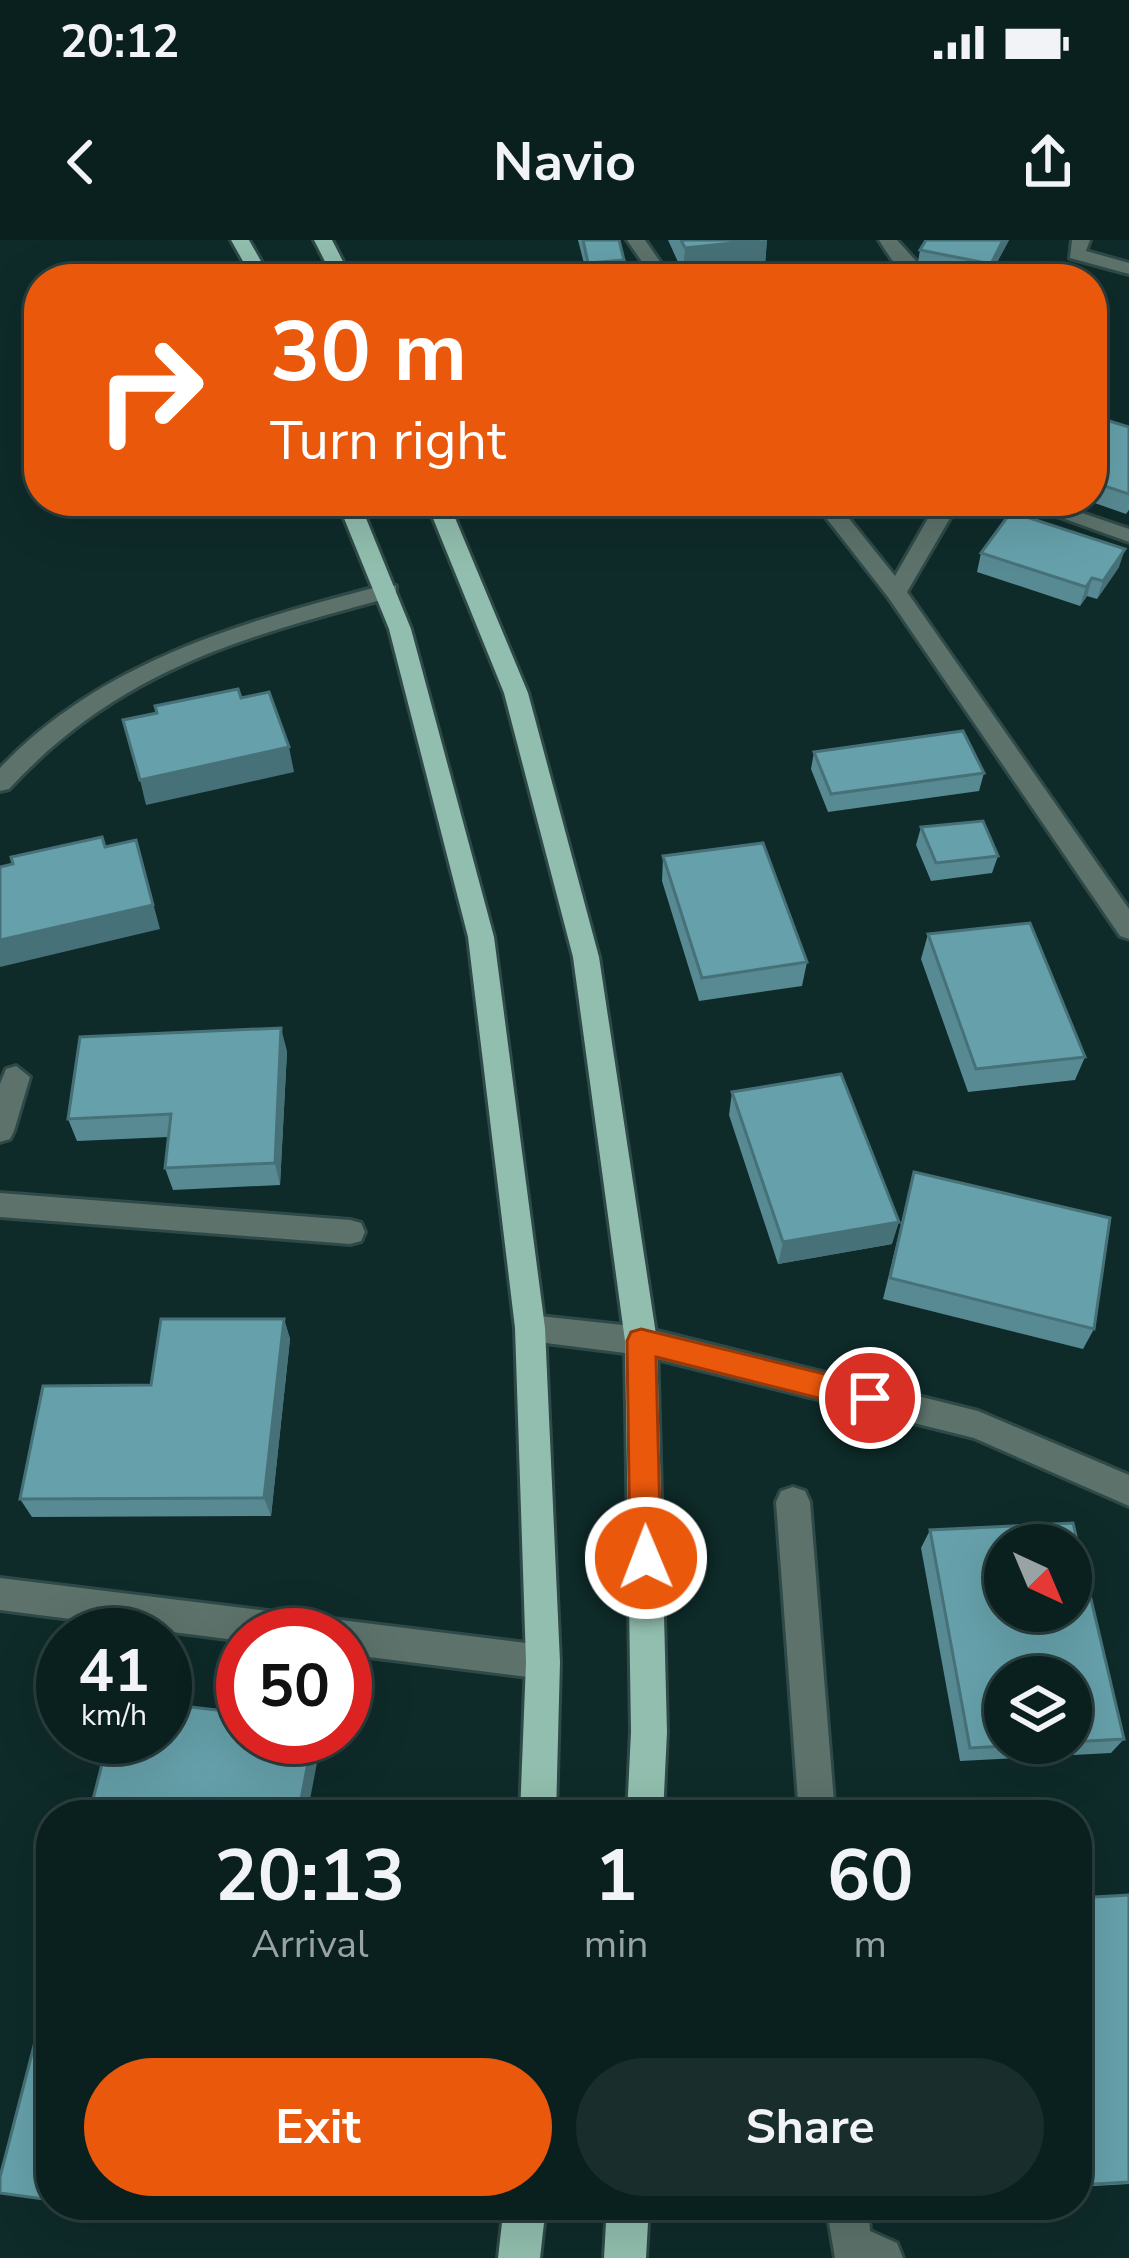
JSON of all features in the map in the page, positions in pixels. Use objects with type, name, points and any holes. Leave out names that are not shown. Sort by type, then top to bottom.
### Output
[{"type":"main road","points":[[355,516],[388,591],[481,937],[530,1328],[542,1662],[538,1800]]},
{"type":"main road","points":[[443,516],[516,694],[586,956],[641,1341],[649,1732],[646,1800]]},
{"type":"main road","points":[[519,2258],[523,2220]]},
{"type":"main road","points":[[626,2258],[627,2220]]},
{"type":"street","points":[[1075,253],[1129,269]]},
{"type":"street","points":[[836,516],[896,592],[1129,929]]},
{"type":"street","points":[[896,592],[940,516]]},
{"type":"street","points":[[1070,516],[1129,536]]},
{"type":"street","points":[[0,783],[32,743],[113,688],[219,637],[388,591]]},
{"type":"street","points":[[0,1131],[16,1077]]},
{"type":"street","points":[[0,1205],[350,1232]]},
{"type":"street","points":[[530,1328],[641,1341],[978,1425],[1129,1491]]},
{"type":"street","points":[[793,1502],[816,1800]]},
{"type":"street","points":[[0,1594],[216,1621]]},
{"type":"street","points":[[372,1640],[542,1662]]},
{"type":"street","points":[[848,2220],[850,2243],[882,2258]]},
{"type":"building","points":[[583,240],[619,240],[624,260],[588,263]]},
{"type":"building","points":[[681,240],[760,240],[685,248]]},
{"type":"building","points":[[926,240],[1003,240],[991,264],[920,250]]},
{"type":"building","points":[[1107,420],[1129,427],[1129,494],[1107,487]]},
{"type":"building","points":[[1008,516],[1023,516],[1125,549],[1103,581],[1092,578],[1086,587],[981,553]]},
{"type":"building","points":[[238,689],[241,698],[269,692],[289,747],[140,780],[123,720],[157,713],[155,706]]},
{"type":"building","points":[[963,731],[984,773],[831,794],[814,752]]},
{"type":"building","points":[[983,821],[998,856],[936,863],[921,827]]},
{"type":"building","points":[[102,837],[105,847],[136,840],[153,905],[0,940],[0,867],[13,864],[11,857]]},
{"type":"building","points":[[763,843],[807,962],[702,978],[663,856]]},
{"type":"building","points":[[1030,923],[1085,1057],[976,1069],[928,934]]},
{"type":"building","points":[[281,1028],[275,1163],[165,1168],[171,1114],[68,1119],[80,1037]]},
{"type":"building","points":[[841,1074],[899,1222],[783,1242],[732,1092]]},
{"type":"building","points":[[914,1172],[1110,1218],[1094,1329],[890,1278]]},
{"type":"building","points":[[161,1319],[284,1319],[264,1498],[20,1499],[43,1386],[151,1385]]},
{"type":"building","points":[[984,1527],[984,1632],[1092,1632],[1092,1603],[1124,1739],[1092,1741],[1092,1656],[984,1656],[984,1747],[970,1748],[930,1530]]},
{"type":"building","points":[[192,1707],[216,1710],[216,1764],[308,1764],[301,1800],[93,1800],[102,1764],[192,1764]]},
{"type":"building","points":[[1129,1895],[1129,2182],[1092,2184],[1092,1897]]},
{"type":"building","points":[[36,2038],[36,2198],[0,2193],[0,2177]]},
{"type":"route","points":[[646,1558],[641,1341],[870,1398]]}]
